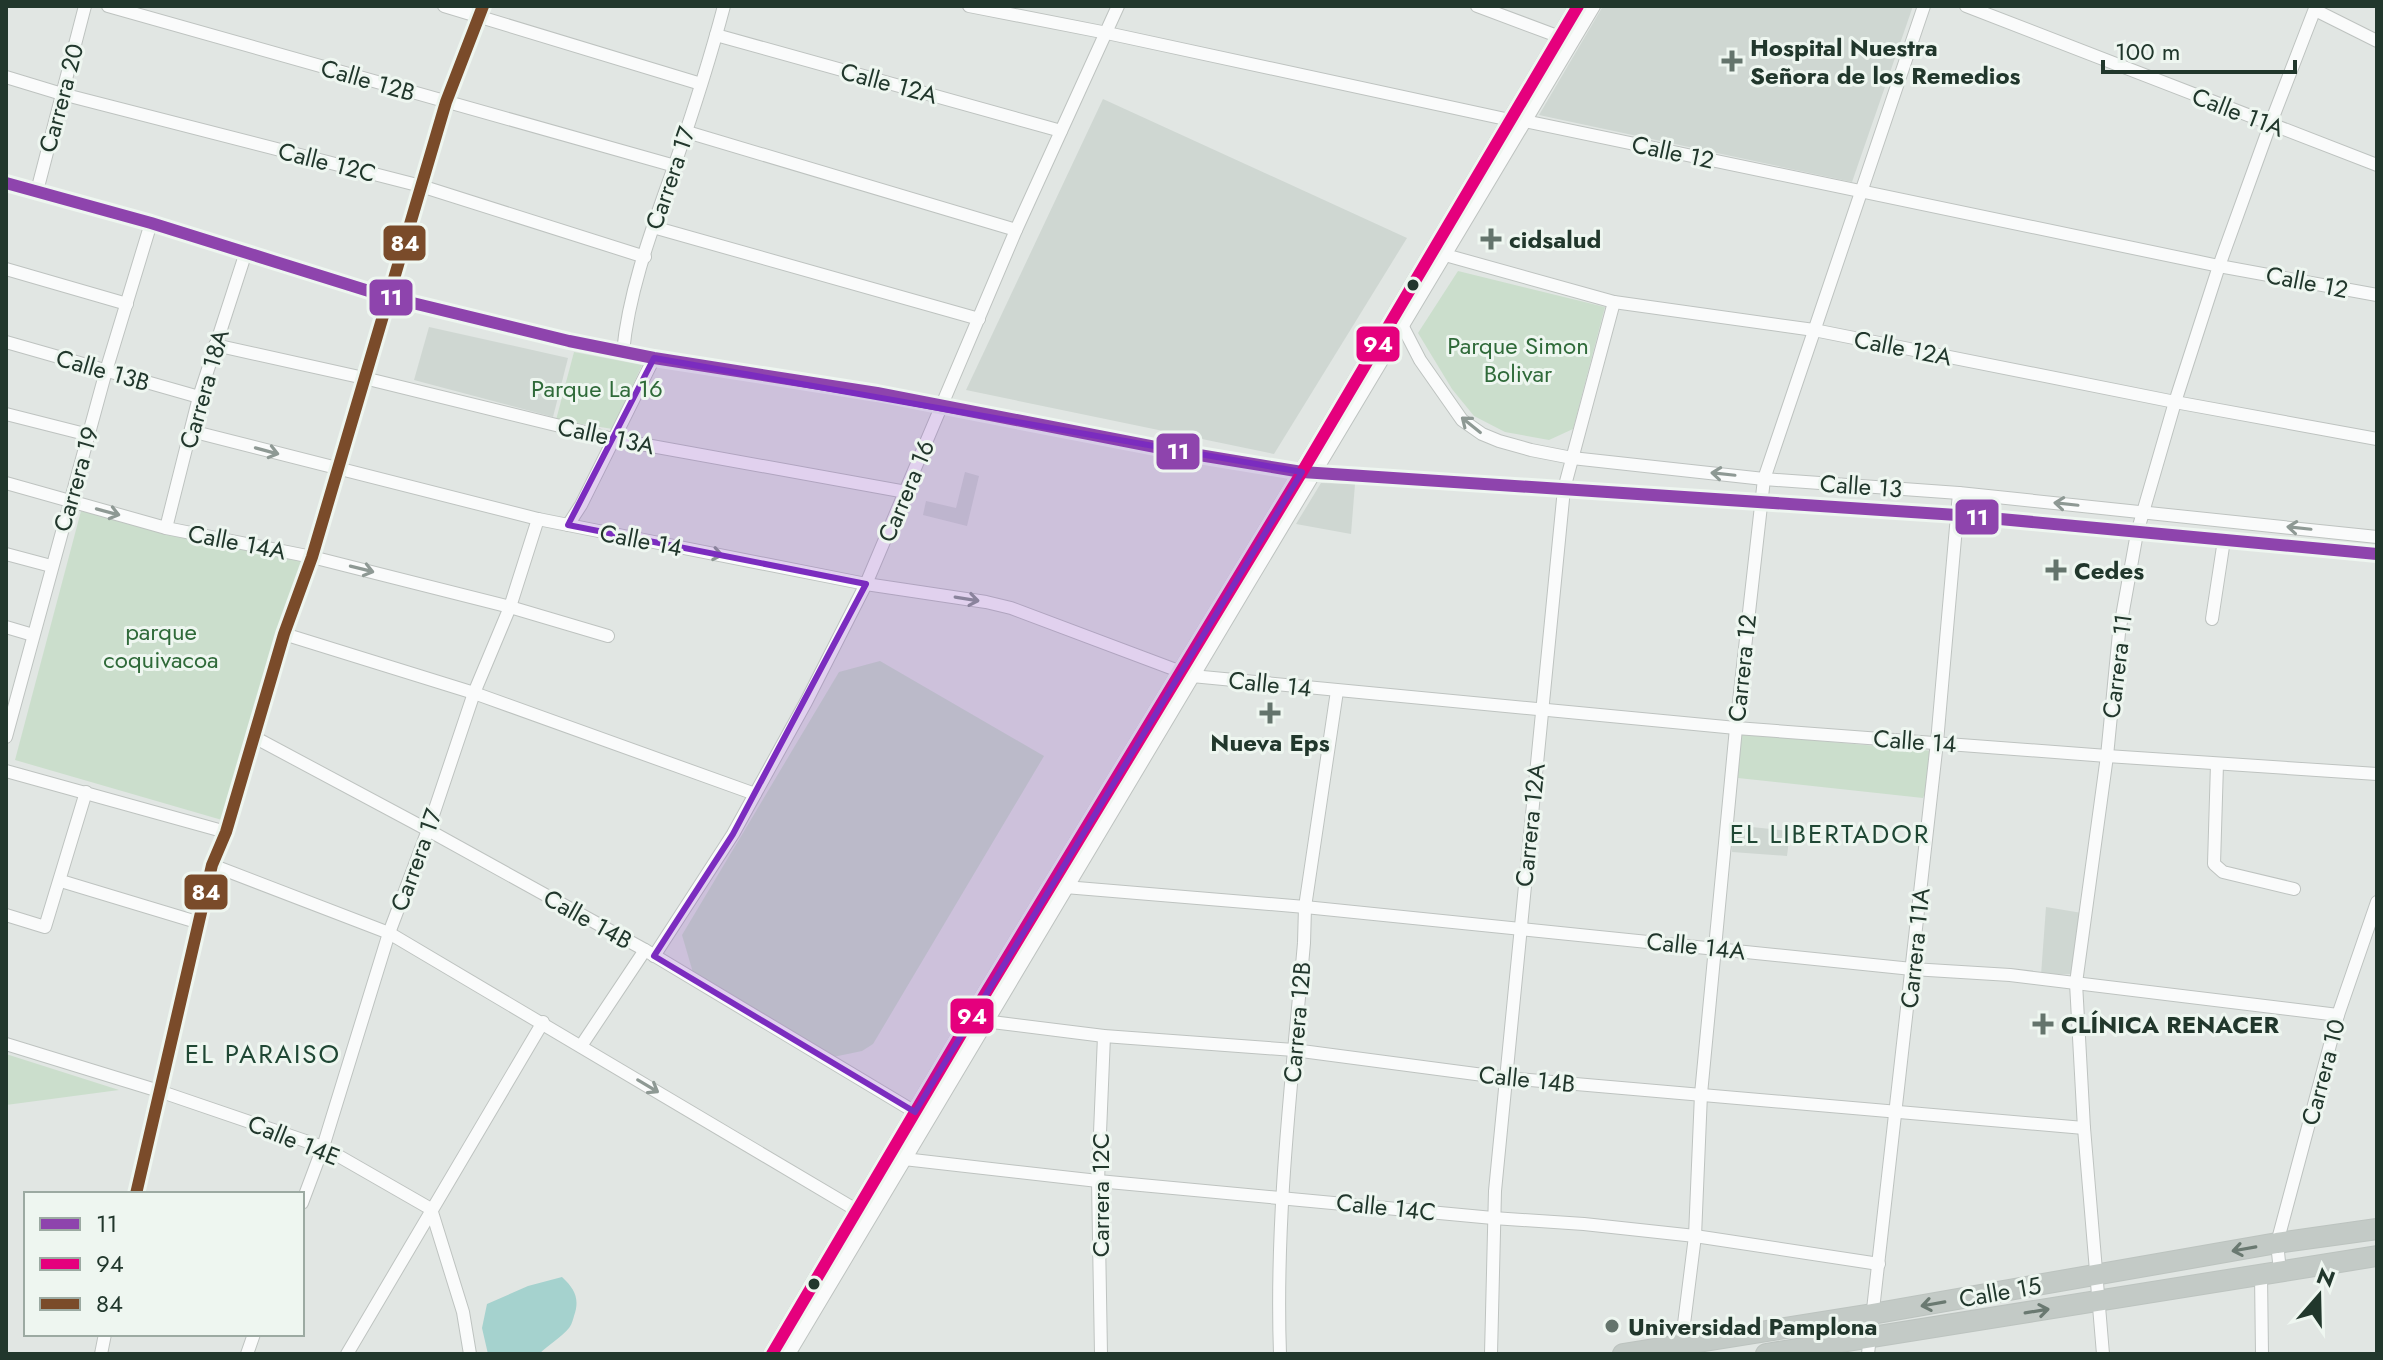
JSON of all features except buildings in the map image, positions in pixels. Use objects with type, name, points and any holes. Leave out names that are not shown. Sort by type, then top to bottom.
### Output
[{"type":"highway","name":"Calle 15","points":[[1623,1354],[1681,1349],[2277,1243],[2377,1229]]},
{"type":"highway","name":"Calle 15","points":[[1766,1354],[1869,1346],[2100,1301],[2377,1256]]},
{"type":"main road","points":[[772,1354],[863,1214],[898,1156],[915,1112],[978,1018],[1308,472],[1518,120],[1578,6]]},
{"type":"street","name":"Carrera 20","points":[[37,191],[85,6]]},
{"type":"street","name":"Calle 12B","points":[[108,6],[675,166]]},
{"type":"street","points":[[444,6],[481,11],[701,84]]},
{"type":"street","name":"Carrera 17","points":[[623,352],[626,326],[653,227],[687,132],[724,6]]},
{"type":"street","name":"Calle 12","points":[[969,6],[2219,266],[2377,295]]},
{"type":"street","name":"Carrera 16","points":[[581,1046],[733,834],[806,702],[866,584],[1016,230],[1118,6]]},
{"type":"street","points":[[1477,6],[1560,37]]},
{"type":"street","points":[[1518,120],[1593,6]]},
{"type":"street","name":"Carrera 12","points":[[1681,1349],[1695,1236],[1701,1094],[1715,947],[1764,479],[1924,6]]},
{"type":"street","name":"Calle 11A","points":[[1966,6],[2377,165]]},
{"type":"street","points":[[2316,8],[2377,41]]},
{"type":"street","name":"Carrera 11","points":[[2103,1354],[2084,1128],[2076,983],[2107,756],[2119,633],[2137,533],[2175,402],[2219,266],[2316,8]]},
{"type":"street","points":[[136,1192],[212,865],[226,832],[284,634],[312,557],[446,102],[481,11]]},
{"type":"street","name":"Calle 12A","points":[[716,35],[1061,131]]},
{"type":"street","name":"Calle 12C","points":[[6,77],[421,186],[645,257]]},
{"type":"street","points":[[687,132],[1016,230]]},
{"type":"street","name":"Calle 13","points":[[6,183],[151,223],[388,297],[569,341],[654,358],[877,393],[1181,452],[1308,472],[1957,515],[2377,554]]},
{"type":"street","name":"Carrera 19","points":[[6,737],[11,702],[151,223]]},
{"type":"street","points":[[653,227],[979,319]]},
{"type":"street","name":"Carrera 18A","points":[[166,528],[199,397],[246,252]]},
{"type":"street","points":[[1308,472],[1403,327],[1438,253]]},
{"type":"street","name":"Calle 12A","points":[[1438,253],[1614,302],[1814,330],[2377,439]]},
{"type":"street","points":[[6,269],[127,304]]},
{"type":"street","name":"Carrera 12A","points":[[1491,1354],[1493,1218],[1564,489],[1614,302]]},
{"type":"street","name":"Calle 13","points":[[1403,327],[1420,360],[1462,420],[1499,441],[1572,458],[1764,479],[1959,493],[2144,511],[2377,537]]},
{"type":"street","name":"Calle 13B","points":[[6,342],[199,397]]},
{"type":"street","name":"Calle 13A","points":[[215,345],[613,439],[906,492]]},
{"type":"street","points":[[568,525],[581,505],[654,358]]},
{"type":"street","points":[[6,414],[89,435]]},
{"type":"street","name":"Calle 14","points":[[191,431],[538,519],[866,584],[1011,608],[1186,674],[1736,728],[2377,774]]},
{"type":"street","name":"Calle 14A","points":[[6,483],[166,528],[312,557],[510,607],[608,636]]},
{"type":"street","name":"Carrera 11A","points":[[1869,1346],[1937,742],[1959,493]]},
{"type":"street","name":"Carrera 17","points":[[304,1198],[323,1147],[389,933],[474,693],[510,607],[538,519]]},
{"type":"street","points":[[2212,619],[2224,540]]},
{"type":"street","points":[[6,554],[51,566]]},
{"type":"street","points":[[6,627],[33,635]]},
{"type":"street","points":[[284,634],[474,693],[755,794]]},
{"type":"street","name":"Carrera 12B","points":[[1280,1354],[1278,1306],[1283,1197],[1305,907],[1337,691]]},
{"type":"street","name":"Calle 14B","points":[[254,737],[649,953],[915,1112]]},
{"type":"street","points":[[2217,764],[2214,864],[2223,872],[2294,889]]},
{"type":"street","points":[[6,771],[226,832]]},
{"type":"street","points":[[6,915],[45,927],[86,792]]},
{"type":"street","points":[[212,865],[389,933],[863,1214],[788,1354]]},
{"type":"street","points":[[61,881],[200,923]]},
{"type":"street","name":"Calle 14A","points":[[1060,884],[1912,969],[2010,975],[2338,1015]]},
{"type":"street","name":"Carrera 10","points":[[2277,1243],[2338,1015],[2377,902]]},
{"type":"street","points":[[898,1156],[978,1018]]},
{"type":"street","name":"Calle 14B","points":[[978,1018],[1104,1036],[1294,1050],[1506,1078],[2084,1128]]},
{"type":"street","points":[[347,1354],[543,1022]]},
{"type":"street","name":"Carrera 12C","points":[[1101,1354],[1098,1181],[1104,1036]]},
{"type":"street","name":"Calle 14E","points":[[6,1044],[159,1091],[323,1147],[431,1209]]},
{"type":"street","name":"Calle 14C","points":[[898,1156],[1098,1181],[1695,1236],[1879,1264]]},
{"type":"street","points":[[431,1209],[463,1312],[470,1354]]},
{"type":"street","points":[[2262,1354],[2277,1243]]},
{"type":"highlighted area","points":[[654,358],[1302,472],[915,1112],[654,956],[733,834],[866,584],[568,525]]},
{"type":"shaded area","name":"Hospital Nuestra Señora de los Remedios","points":[[1603,6],[1913,6],[1852,182],[1539,115]]},
{"type":"shaded area","points":[[1103,99],[1407,238],[1274,454],[966,390]]},
{"type":"shaded area","points":[[429,327],[568,358],[553,417],[414,380]]},
{"type":"shaded area","points":[[965,472],[979,476],[967,526],[923,515],[926,501],[956,508]]},
{"type":"shaded area","points":[[1321,483],[1355,484],[1351,534],[1296,524]]},
{"type":"shaded area","points":[[1733,825],[1790,831],[1787,856],[1732,852]]},
{"type":"shaded area","points":[[2046,907],[2082,913],[2076,974],[2041,975]]},
{"type":"green space","name":"Parque Simon Bolivar","points":[[1458,271],[1605,307],[1573,429],[1549,440],[1505,432],[1474,416],[1452,389],[1418,333]]},
{"type":"green space","name":"Parque La 16","points":[[574,352],[642,365],[613,429],[556,420]]},
{"type":"green space","name":"parque coquivacoa","points":[[81,511],[304,560],[222,820],[15,760]]},
{"type":"green space","points":[[880,661],[1044,756],[873,1044],[862,1051],[833,1057],[694,976],[682,935],[839,672]]},
{"type":"green space","points":[[1741,734],[1933,751],[1928,786],[1923,798],[1738,778]]},
{"type":"green space","points":[[6,1054],[119,1090],[6,1105]]},
{"type":"water","points":[[562,1277],[576,1299],[576,1310],[566,1331],[539,1354],[488,1354],[482,1328],[487,1304],[528,1286]]},
{"type":"transit line","name":"84","points":[[136,1192],[212,865],[226,832],[284,634],[312,557],[446,102],[483,6]]},
{"type":"transit line","name":"94","points":[[772,1354],[1578,6]]},
{"type":"transit line","name":"11","points":[[6,183],[151,223],[388,297],[569,341],[654,358],[877,393],[1181,452],[1302,472],[1957,515],[2377,554]]},
{"type":"place","name":"Hospital Nuestra Señora de los Remedios","points":[[1732,61]]},
{"type":"place","name":"cidsalud","points":[[1491,239]]},
{"type":"place","name":"Cedes","points":[[2056,570]]},
{"type":"place","name":"Nueva Eps","points":[[1270,713]]},
{"type":"place","name":"CLÍNICA RENACER","points":[[2043,1024]]},
{"type":"place","name":"Universidad Pamplona","points":[[1612,1326]]},
{"type":"district","name":"EL LIBERTADOR","points":[[1830,834]]},
{"type":"district","name":"EL PARAISO","points":[[263,1054]]}]
